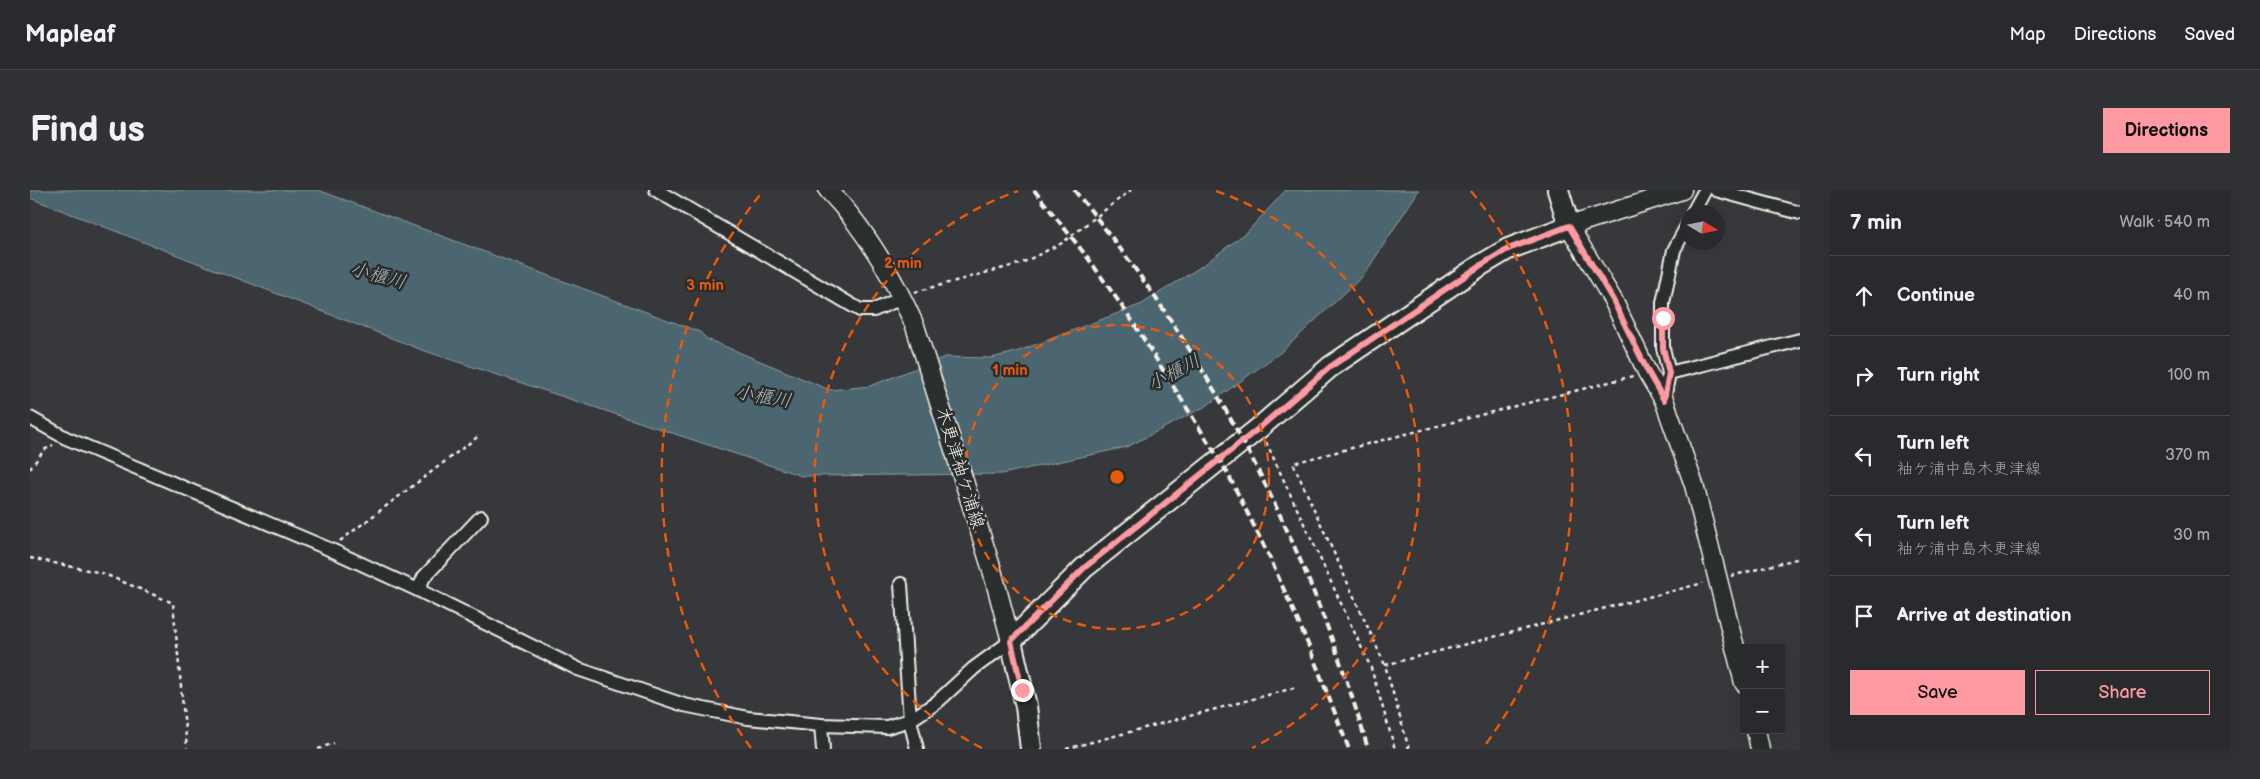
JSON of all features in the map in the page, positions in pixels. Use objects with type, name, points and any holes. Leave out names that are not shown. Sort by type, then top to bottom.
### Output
[{"type":"main road","points":[[1031,749],[1026,706],[1011,641],[1084,568],[1259,428],[1330,367],[1481,265],[1508,249],[1569,226],[1558,190]]},
{"type":"street","points":[[656,190],[860,310],[874,310],[902,298]]},
{"type":"street","name":"木更津袖ケ浦線","points":[[828,190],[838,200],[875,252],[902,298],[927,362],[992,570],[1011,641]]},
{"type":"street","points":[[1682,190],[1569,226],[1613,300],[1648,372],[1664,400],[1694,485],[1740,667]]},
{"type":"street","points":[[1697,205],[1705,190]]},
{"type":"street","points":[[1716,190],[1800,213]]},
{"type":"street","points":[[1664,400],[1669,373],[1663,348],[1662,303],[1674,250],[1680,239]]},
{"type":"street","points":[[1669,373],[1800,340]]},
{"type":"street","points":[[30,418],[66,438],[418,590],[578,669],[684,705],[748,718],[821,725],[887,727],[910,720],[936,703],[974,668],[1011,641]]},
{"type":"street","points":[[418,590],[424,578],[481,516]]},
{"type":"street","points":[[901,584],[910,720],[917,749]]},
{"type":"street","points":[[821,725],[823,749]]},
{"type":"street","points":[[1757,734],[1760,749]]},
{"type":"path","points":[[902,298],[952,281],[1022,263],[1062,243],[1131,190]]},
{"type":"path","points":[[1409,749],[1385,664],[1292,463],[1648,372]]},
{"type":"path","points":[[1259,428],[1370,668],[1395,749]]},
{"type":"path","points":[[328,550],[480,436]]},
{"type":"path","points":[[30,469],[44,450],[66,438]]},
{"type":"path","points":[[30,558],[102,573],[173,602],[187,749]]},
{"type":"path","points":[[1385,664],[1800,558]]},
{"type":"path","points":[[1066,749],[1294,688]]},
{"type":"path","points":[[318,749],[334,743]]},
{"type":"water","name":"小櫃川","points":[[30,190],[318,190],[700,332],[707,339],[830,390],[870,386],[945,357],[991,358],[1016,352],[1142,304],[1205,264],[1248,231],[1286,190],[1419,190],[1364,275],[1281,352],[1206,406],[1127,447],[1002,474],[802,476],[422,350],[30,198]]},
{"type":"railway","points":[[1034,190],[1088,258],[1131,319],[1227,472],[1269,556],[1308,644],[1349,749]]},
{"type":"railway","points":[[1074,190],[1123,253],[1169,318],[1211,385],[1250,454],[1285,526],[1316,599],[1344,673],[1368,749]]},
{"type":"route","points":[[1022,690],[1011,641],[1084,568],[1165,501],[1259,428],[1330,367],[1481,265],[1508,249],[1569,226],[1613,300],[1648,372],[1664,400],[1669,373],[1663,348],[1663,318]]}]
